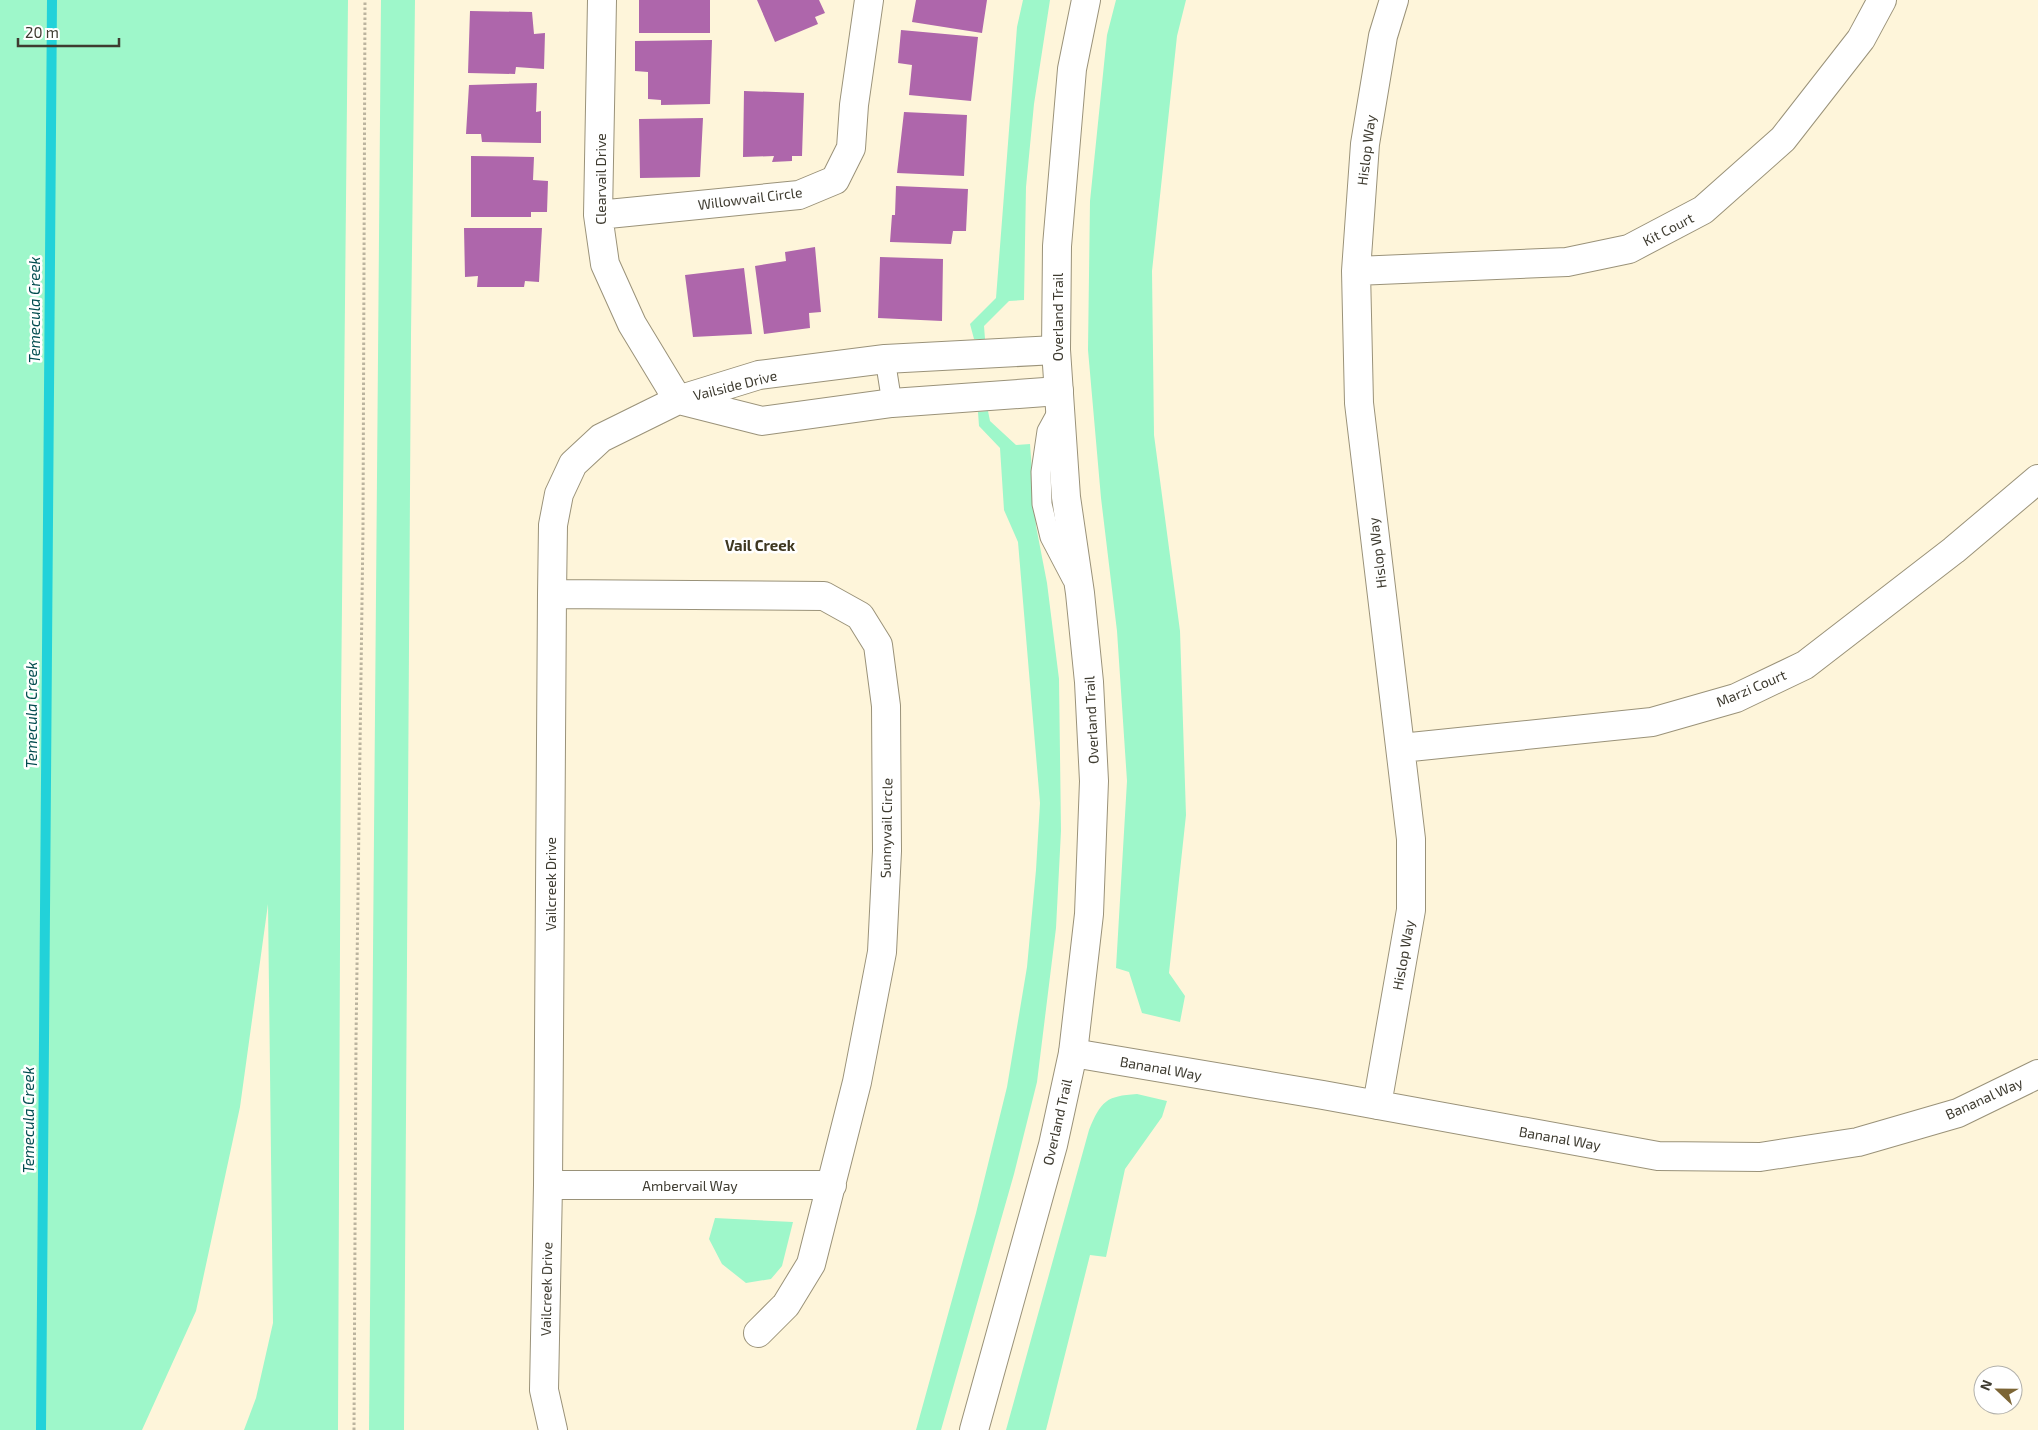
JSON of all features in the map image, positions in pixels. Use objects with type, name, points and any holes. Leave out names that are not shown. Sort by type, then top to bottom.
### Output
[{"type":"street","name":"Clearvail Drive","points":[[602,0],[598,215],[605,264],[632,324],[678,400]]},
{"type":"street","name":"Willowvail Circle","points":[[598,215],[799,195],[835,180],[851,148],[854,105],[869,0]]},
{"type":"street","name":"Overland Trail","points":[[974,1430],[1053,1145],[1073,1053],[1089,914],[1094,781],[1089,682],[1080,593],[1066,497],[1056,350],[1059,217],[1072,68],[1086,0]]},
{"type":"street","name":"Hislop Way","points":[[1376,1105],[1411,910],[1411,839],[1359,403],[1356,271],[1365,144],[1383,36],[1394,0]]},
{"type":"street","name":"Kit Court","points":[[1356,271],[1567,262],[1629,249],[1703,210],[1783,139],[1861,39],[1882,0]]},
{"type":"street","name":"Vailside Drive","points":[[678,400],[759,376],[885,359],[1056,350]]},
{"type":"street","name":"Vailside Drive","points":[[678,400],[762,420],[892,403],[1059,399]]},
{"type":"street","name":"Vailcreek Drive","points":[[553,1430],[544,1390],[548,1185],[553,525],[559,494],[573,464],[601,438],[678,400]]},
{"type":"street","name":"Marzi Court","points":[[1401,748],[1652,722],[1736,698],[1805,665],[1954,550],[2038,479]]},
{"type":"street","name":"Sunnyvail Circle","points":[[552,594],[824,596],[860,616],[878,645],[886,706],[887,851],[882,952],[857,1082],[811,1264],[786,1305],[758,1333]]},
{"type":"street","name":"Bananal Way","points":[[1073,1053],[1658,1156],[1760,1157],[1858,1142],[1958,1113],[2038,1074]]},
{"type":"street","name":"Ambervail Way","points":[[548,1185],[832,1185]]},
{"type":"lane","points":[[885,359],[892,403]]},
{"type":"path","points":[[354,1430],[356,1050],[364,529],[365,0]]},
{"type":"green space","points":[[0,0],[348,0],[341,705],[338,1430],[244,1430],[256,1398],[273,1323],[268,904],[240,1107],[196,1311],[142,1430],[0,1430]]},
{"type":"green space","points":[[381,0],[415,0],[404,1430],[369,1430]]},
{"type":"green space","points":[[1023,0],[1050,0],[1034,104],[1026,187],[1024,300],[1009,301],[984,326],[985,339],[974,339],[970,324],[996,298],[1017,27]]},
{"type":"green space","points":[[1116,0],[1186,0],[1177,36],[1152,271],[1154,435],[1180,631],[1186,815],[1169,973],[1185,996],[1180,1022],[1142,1013],[1129,972],[1116,968],[1127,781],[1117,631],[1101,498],[1088,350],[1090,201],[1107,35]]},
{"type":"green space","points":[[988,411],[990,421],[1016,445],[1030,444],[1036,526],[1047,583],[1059,679],[1061,831],[1056,928],[1037,1082],[1014,1174],[941,1430],[916,1430],[976,1213],[1007,1087],[1027,967],[1036,870],[1040,803],[1018,542],[1004,510],[1000,448],[979,426],[978,412]]},
{"type":"green space","points":[[1137,1094],[1167,1101],[1162,1117],[1125,1169],[1106,1257],[1090,1255],[1046,1430],[1006,1430],[1089,1130],[1097,1112],[1106,1102],[1118,1096]]},
{"type":"green space","points":[[715,1218],[793,1222],[782,1266],[771,1279],[746,1283],[722,1264],[709,1239]]},
{"type":"building","points":[[639,0],[710,0],[710,33],[639,33]]},
{"type":"building","points":[[757,0],[819,0],[825,13],[815,17],[818,24],[775,42]]},
{"type":"building","points":[[916,0],[987,0],[982,33],[912,22]]},
{"type":"building","points":[[470,11],[532,12],[534,34],[545,33],[544,69],[516,67],[515,74],[468,73]]},
{"type":"building","points":[[901,30],[978,37],[971,101],[909,95],[912,65],[898,63]]},
{"type":"building","points":[[712,40],[710,104],[661,105],[661,100],[648,99],[648,72],[635,71],[635,41]]},
{"type":"building","points":[[537,83],[536,112],[541,111],[541,143],[482,142],[481,134],[466,134],[469,85]]},
{"type":"building","points":[[744,91],[804,93],[802,156],[792,156],[792,161],[772,162],[774,156],[743,157]]},
{"type":"building","points":[[904,112],[967,115],[964,176],[897,173]]},
{"type":"building","points":[[703,118],[700,177],[640,178],[639,119]]},
{"type":"building","points":[[471,156],[534,157],[533,180],[548,181],[547,212],[531,212],[531,217],[471,217]]},
{"type":"building","points":[[896,186],[968,189],[966,231],[953,231],[951,244],[890,242],[892,215],[895,215]]},
{"type":"building","points":[[464,228],[542,228],[539,282],[525,281],[524,287],[477,287],[478,276],[465,277]]},
{"type":"building","points":[[815,247],[821,312],[809,313],[810,328],[764,334],[755,266],[786,261],[785,252]]},
{"type":"building","points":[[880,257],[943,259],[942,321],[878,318]]},
{"type":"building","points":[[744,268],[752,334],[693,337],[685,275]]},
{"type":"waterway","name":"Temecula Creek","points":[[41,1430],[52,0]]},
{"type":"district","name":"Vail Creek","points":[[760,545]]}]
